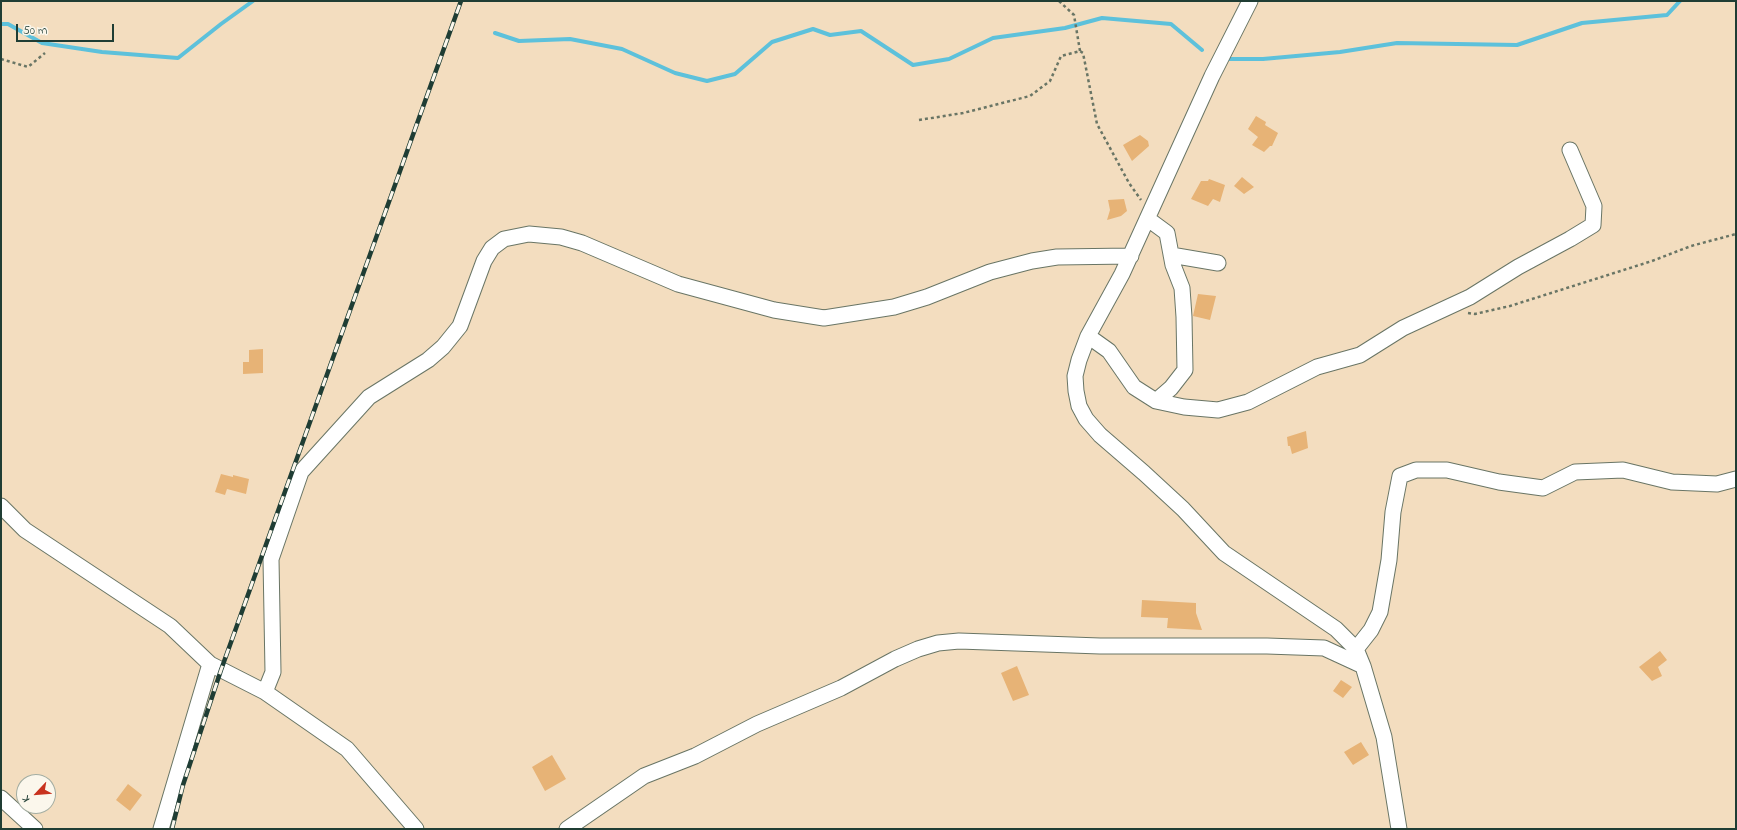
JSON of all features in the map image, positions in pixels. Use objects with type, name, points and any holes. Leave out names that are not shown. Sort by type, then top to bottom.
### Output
[{"type":"street","points":[[1250,1],[1212,76],[1131,256],[1088,336],[1075,376],[1076,392],[1079,406],[1086,419],[1100,435],[1144,473],[1183,510],[1224,553],[1336,629],[1356,649],[1363,666],[1384,737],[1399,829]]},
{"type":"street","points":[[1088,336],[1109,351],[1134,388],[1156,401],[1184,407],[1218,410],[1248,402],[1317,367],[1360,355],[1403,328],[1470,296],[1518,267],[1570,240],[1593,225],[1594,206],[1570,150]]},
{"type":"street","points":[[1150,216],[1167,233],[1173,264],[1182,288],[1185,370],[1171,388],[1156,401]]},
{"type":"street","points":[[265,692],[273,672],[271,559],[301,472],[369,397],[428,360],[443,347],[460,326],[484,262],[492,248],[504,239],[529,234],[560,237],[582,243],[678,284],[774,310],[824,318],[894,307],[927,297],[990,272],[1032,261],[1057,257],[1131,256]]},
{"type":"street","points":[[1171,255],[1218,263]]},
{"type":"street","points":[[1356,649],[1371,630],[1380,612],[1389,560],[1393,512],[1400,476],[1416,470],[1447,470],[1499,482],[1543,488],[1575,472],[1623,470],[1672,482],[1717,484],[1736,479]]},
{"type":"street","points":[[1,506],[25,530],[170,626],[210,664],[265,692],[347,749],[416,829]]},
{"type":"street","points":[[567,829],[644,776],[695,756],[758,724],[841,688],[895,659],[918,649],[938,643],[959,641],[1100,646],[1324,648],[1363,666]]},
{"type":"street","points":[[161,829],[210,664]]},
{"type":"street","points":[[1,798],[35,829]]},
{"type":"path","points":[[1059,1],[1074,16],[1080,51],[1083,53],[1097,124],[1129,183],[1150,216]]},
{"type":"path","points":[[919,120],[963,113],[1030,96],[1050,82],[1061,56],[1080,51]]},
{"type":"path","points":[[1,59],[28,67],[45,53]]},
{"type":"path","points":[[1442,310],[1475,314],[1510,306],[1652,261],[1691,246],[1736,234]]},
{"type":"building","points":[[1256,116],[1266,122],[1265,125],[1278,133],[1272,146],[1264,152],[1252,145],[1258,137],[1248,129]]},
{"type":"building","points":[[1140,135],[1148,141],[1149,146],[1132,161],[1123,145]]},
{"type":"building","points":[[1242,177],[1254,187],[1244,194],[1234,186]]},
{"type":"building","points":[[1209,179],[1225,185],[1220,202],[1213,199],[1208,206],[1191,199],[1201,181],[1208,181]]},
{"type":"building","points":[[1124,199],[1127,211],[1121,216],[1107,220],[1110,210],[1108,200]]},
{"type":"building","points":[[1198,294],[1216,296],[1210,320],[1193,316]]},
{"type":"building","points":[[263,349],[263,373],[243,374],[243,362],[249,362],[249,350]]},
{"type":"building","points":[[1306,431],[1308,448],[1292,454],[1290,446],[1288,446],[1287,437]]},
{"type":"building","points":[[221,474],[249,479],[246,494],[227,489],[225,495],[215,492]]},
{"type":"building","points":[[1142,600],[1196,603],[1196,613],[1202,630],[1167,628],[1168,618],[1141,617]]},
{"type":"building","points":[[1660,651],[1667,660],[1658,667],[1662,676],[1652,681],[1639,667]]},
{"type":"building","points":[[1017,666],[1029,695],[1013,701],[1001,673]]},
{"type":"building","points":[[1341,680],[1352,687],[1343,698],[1333,691]]},
{"type":"building","points":[[1361,742],[1369,755],[1353,765],[1344,752]]},
{"type":"building","points":[[552,755],[566,779],[545,791],[532,767]]},
{"type":"building","points":[[128,784],[142,795],[130,811],[116,800]]},
{"type":"waterway","points":[[1,24],[8,24],[42,43],[102,52],[178,58],[253,1]]},
{"type":"waterway","points":[[1224,59],[1263,59],[1340,52],[1397,43],[1517,45],[1582,23],[1667,15],[1680,1]]},
{"type":"waterway","points":[[495,33],[519,41],[570,39],[622,49],[675,73],[707,81],[735,74],[772,42],[813,29],[830,35],[861,31],[913,65],[949,59],[993,38],[1065,28],[1102,18],[1171,24],[1202,50]]},
{"type":"railway","points":[[172,829],[183,785],[221,670],[461,1]]}]
